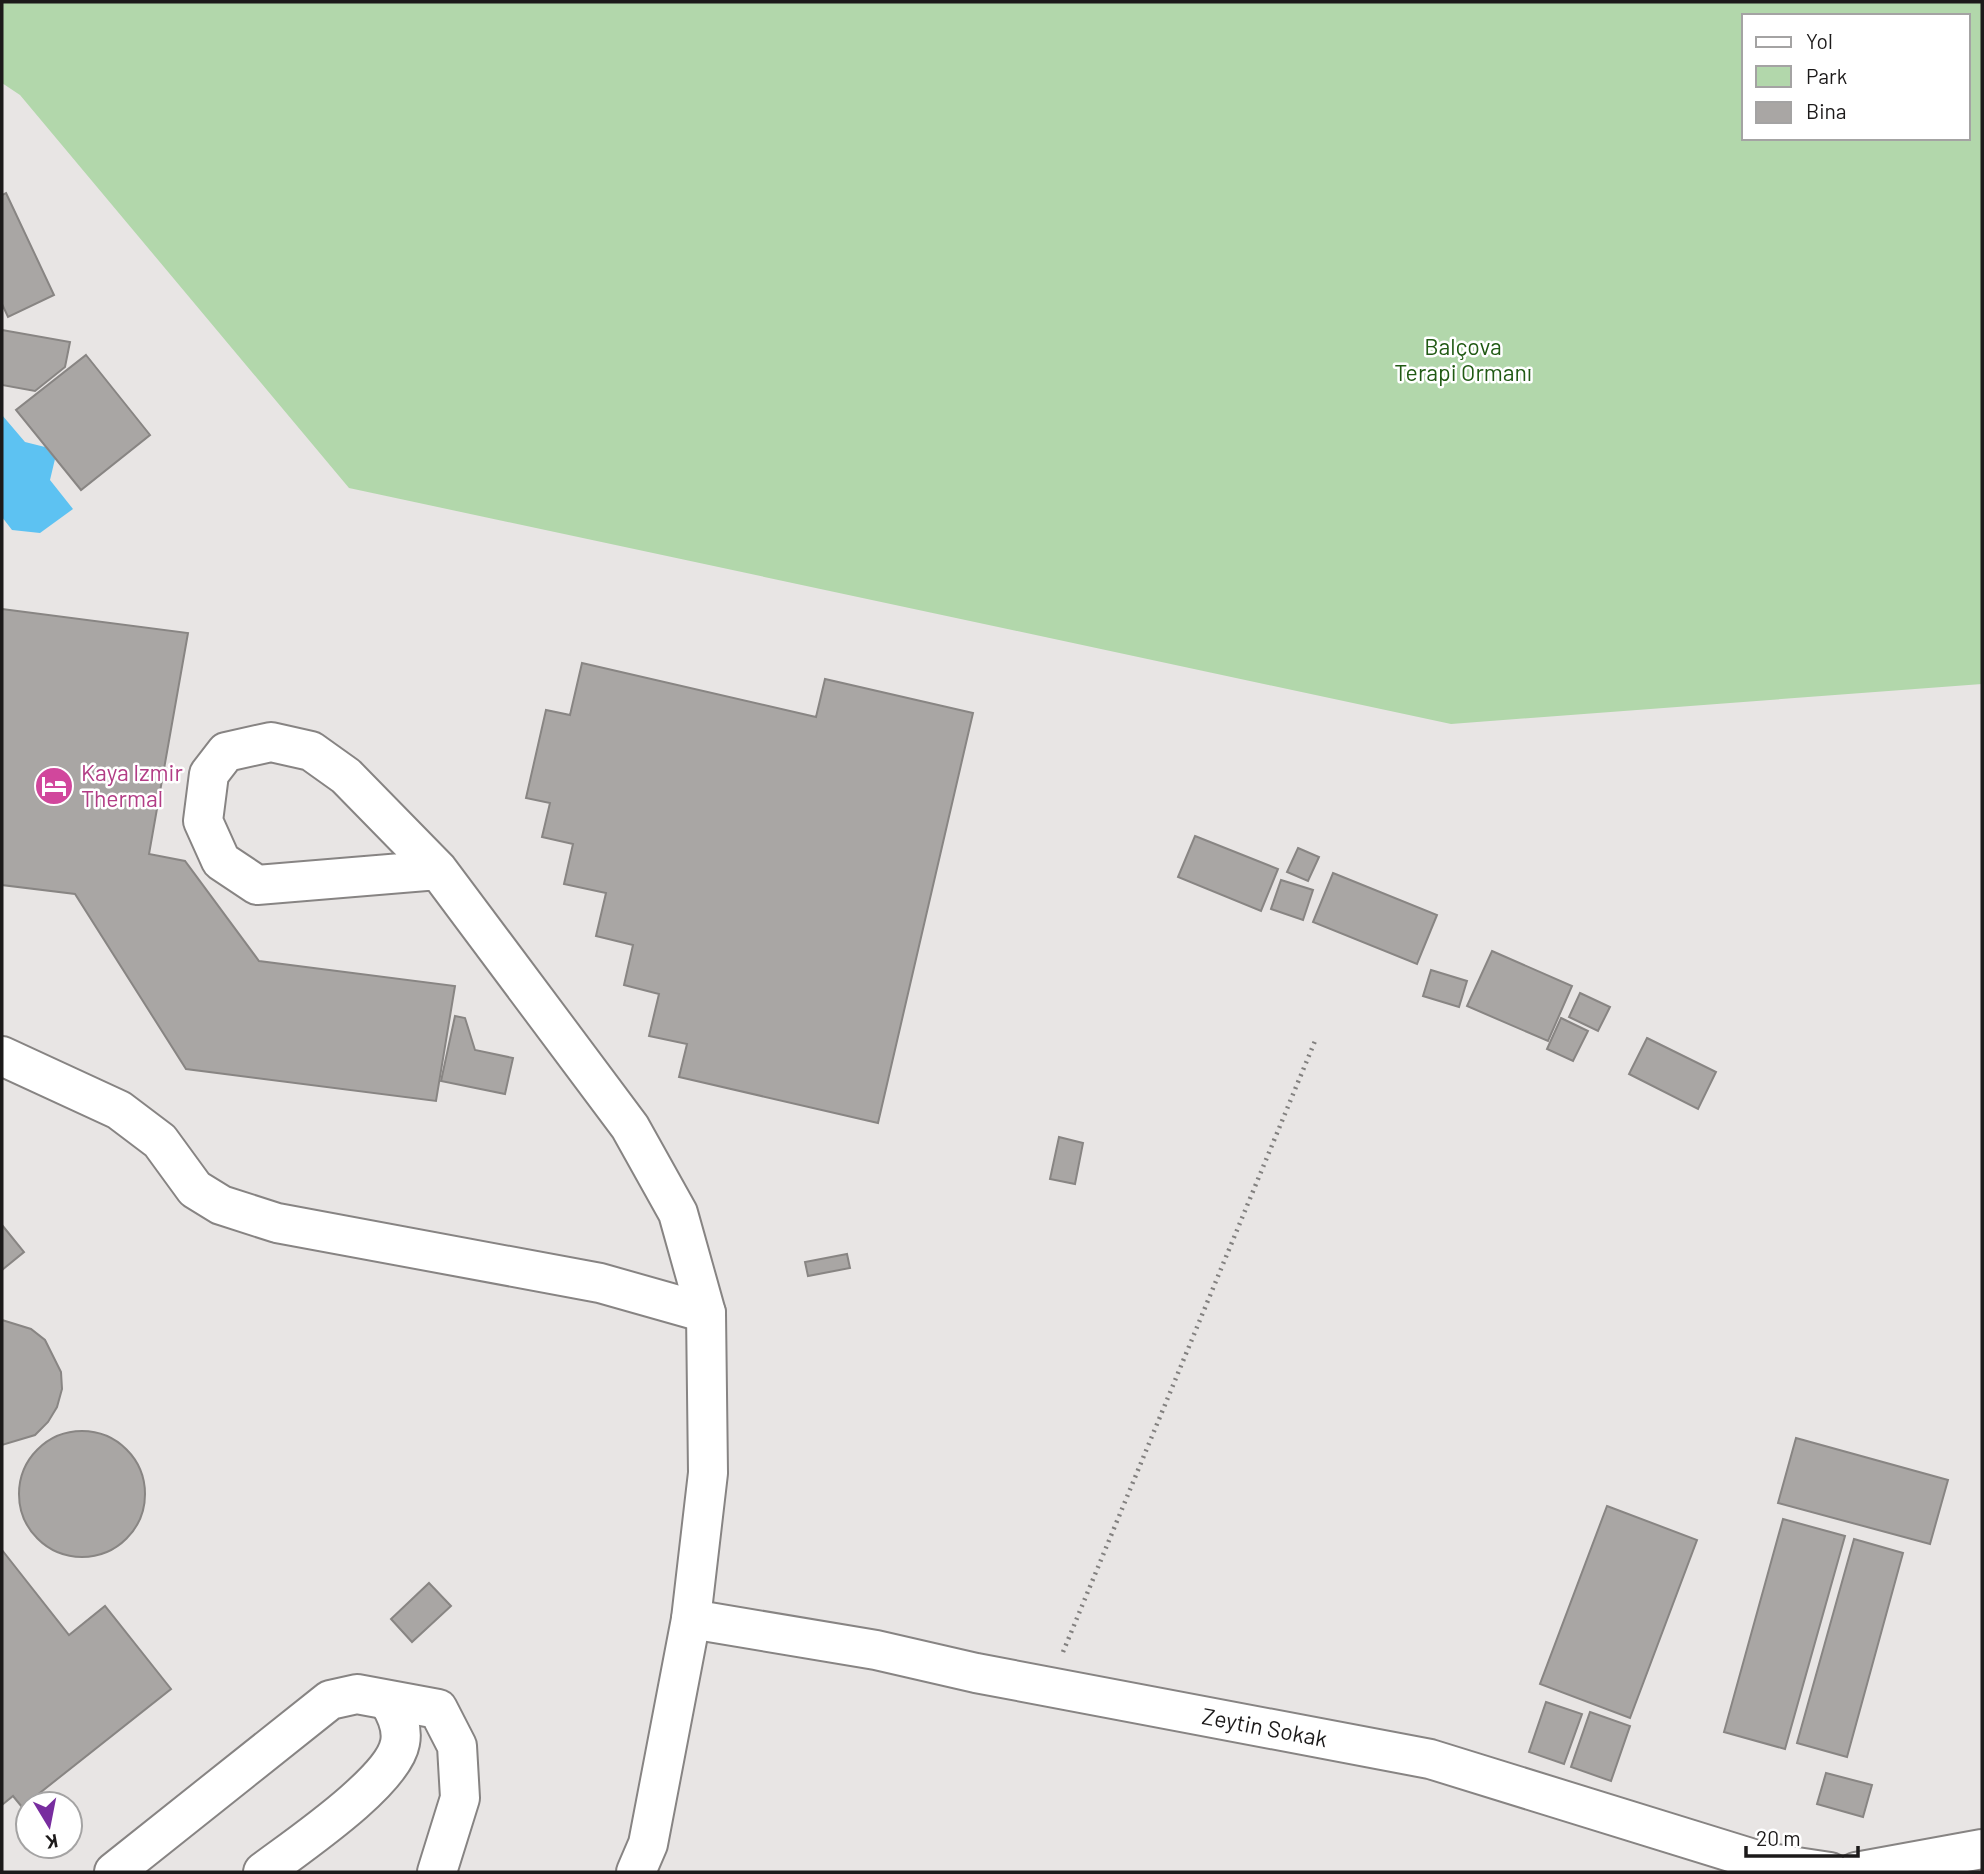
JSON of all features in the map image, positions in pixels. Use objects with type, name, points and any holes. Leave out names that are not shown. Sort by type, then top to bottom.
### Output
[{"type":"street","points":[[438,870],[257,885],[221,861],[202,821],[209,774],[226,752],[271,743],[311,751],[346,776],[438,870],[630,1128],[678,1213],[706,1313],[708,1473],[691,1619],[648,1844],[636,1872]]},
{"type":"street","points":[[2,1056],[119,1110],[160,1141],[195,1189],[221,1205],[277,1223],[600,1283],[706,1313]]},
{"type":"street","name":"Zeytin Sokak","points":[[691,1619],[876,1650],[1430,1759],[1763,1862],[1830,1872]]},
{"type":"street","points":[[114,1872],[330,1700],[357,1694],[438,1709],[457,1746],[460,1798],[437,1872]]},
{"type":"street","points":[[263,1872],[360,1796],[388,1768],[400,1744],[401,1731],[390,1702]]},
{"type":"street","points":[[1856,1872],[1982,1849]]},
{"type":"path","points":[[1049,1686],[1315,1041]]},
{"type":"green space","name":"Balçova Terapi Ormanı","points":[[2,2],[1982,2],[1982,684],[1451,724],[349,488],[20,95],[2,83]]},
{"type":"water","points":[[2,415],[25,442],[45,447],[55,459],[50,480],[73,509],[40,533],[12,530],[2,517]]},
{"type":"building","points":[[6,193],[54,295],[8,317],[2,304],[2,195]]},
{"type":"building","points":[[2,330],[70,342],[65,367],[35,391],[2,385]]},
{"type":"building","points":[[86,355],[150,435],[81,490],[16,410]]},
{"type":"building","points":[[2,609],[188,633],[149,854],[185,861],[259,961],[455,986],[436,1101],[186,1069],[75,894],[2,885]]},
{"type":"building","points":[[582,663],[816,717],[825,679],[973,713],[878,1123],[679,1077],[687,1044],[649,1036],[659,994],[624,985],[633,945],[596,936],[606,893],[564,884],[573,844],[542,837],[550,803],[526,798],[546,710],[570,715]]},
{"type":"building","points":[[1195,836],[1278,869],[1261,911],[1178,877]]},
{"type":"building","points":[[1298,848],[1319,857],[1308,881],[1287,872]]},
{"type":"building","points":[[1333,873],[1437,915],[1417,964],[1313,922]]},
{"type":"building","points":[[1281,880],[1313,890],[1303,920],[1271,909]]},
{"type":"building","points":[[1492,951],[1572,986],[1548,1041],[1467,1006]]},
{"type":"building","points":[[1431,970],[1467,981],[1459,1007],[1423,996]]},
{"type":"building","points":[[1580,993],[1610,1007],[1598,1031],[1569,1017]]},
{"type":"building","points":[[455,1016],[465,1018],[475,1050],[513,1058],[505,1094],[441,1081]]},
{"type":"building","points":[[1561,1018],[1588,1031],[1573,1061],[1547,1049]]},
{"type":"building","points":[[1647,1038],[1716,1072],[1698,1109],[1629,1074]]},
{"type":"building","points":[[1059,1137],[1083,1143],[1075,1184],[1050,1179]]},
{"type":"building","points":[[2,1225],[24,1252],[2,1270]]},
{"type":"building","points":[[847,1254],[850,1268],[808,1276],[805,1262]]},
{"type":"building","points":[[2,1320],[31,1329],[45,1340],[61,1372],[62,1389],[57,1407],[48,1422],[35,1435],[2,1445]]},
{"type":"building","points":[[82,1431],[106,1436],[126,1450],[140,1470],[145,1494],[140,1518],[126,1538],[106,1552],[82,1557],[58,1552],[38,1538],[24,1518],[19,1494],[24,1470],[38,1450],[58,1436]]},
{"type":"building","points":[[1796,1438],[1948,1480],[1930,1544],[1778,1503]]},
{"type":"building","points":[[1607,1506],[1697,1540],[1630,1718],[1540,1684]]},
{"type":"building","points":[[1783,1519],[1845,1536],[1785,1749],[1724,1732]]},
{"type":"building","points":[[1854,1539],[1903,1553],[1847,1757],[1797,1743]]},
{"type":"building","points":[[2,1550],[69,1635],[105,1606],[171,1689],[43,1790],[14,1790],[14,1797],[2,1805]]},
{"type":"building","points":[[429,1583],[451,1606],[412,1642],[391,1619]]},
{"type":"building","points":[[1546,1702],[1582,1714],[1564,1764],[1529,1752]]},
{"type":"building","points":[[1590,1712],[1630,1726],[1611,1781],[1571,1767]]},
{"type":"building","points":[[1826,1773],[1872,1785],[1863,1817],[1817,1804]]},
{"type":"place","name":"Kaya Izmir Thermal","points":[[54,786]]}]
